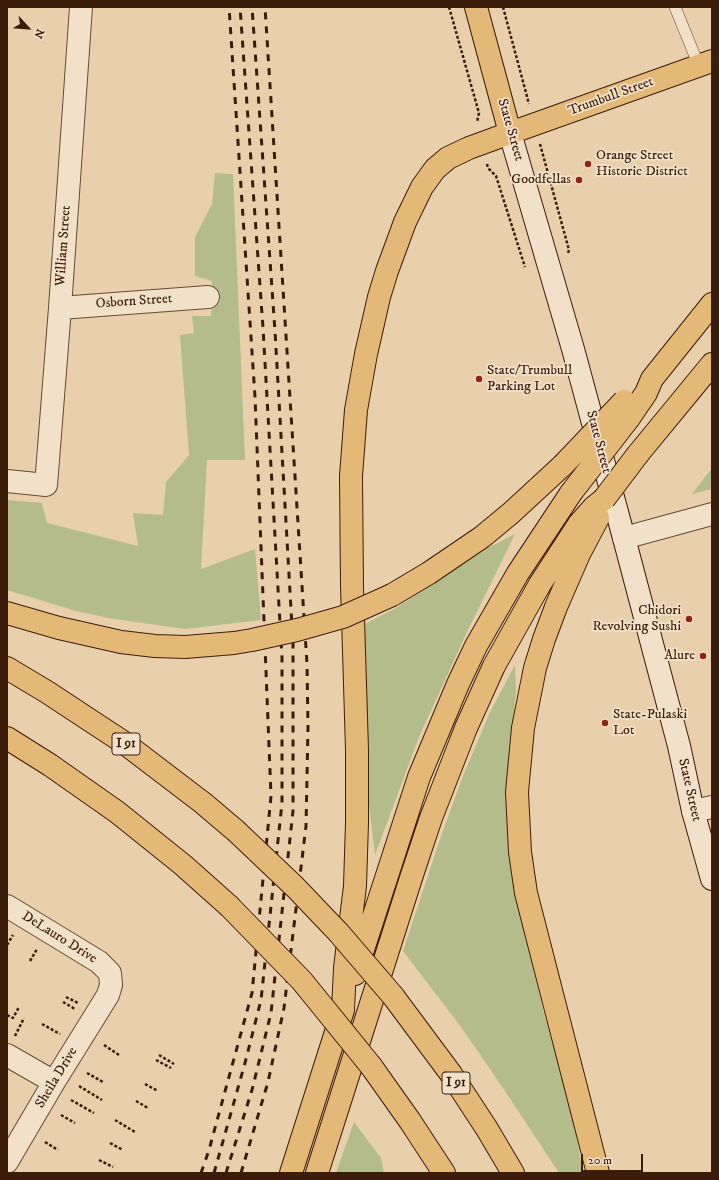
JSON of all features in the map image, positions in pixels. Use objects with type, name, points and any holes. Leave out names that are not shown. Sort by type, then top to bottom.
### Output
[{"type":"main road","name":"State Street","points":[[476,7],[510,133]]},
{"type":"main road","name":"Trumbull Street","points":[[343,1010],[345,968],[352,915],[357,849],[357,750],[351,482],[353,438],[360,383],[372,323],[385,277],[405,222],[429,177],[441,163],[455,154],[705,63]]},
{"type":"main road","points":[[7,613],[59,628],[121,642],[156,646],[185,647],[252,640],[297,630],[343,617],[392,595],[441,566],[482,537],[511,513],[626,409],[646,393],[652,379],[712,304]]},
{"type":"main road","points":[[598,1173],[528,901],[520,852],[517,810],[520,751],[526,707],[535,668],[544,639],[591,510],[604,499],[638,454],[712,364]]},
{"type":"main road","points":[[291,1173],[419,777],[455,691],[476,646],[518,573],[626,409]]},
{"type":"main road","points":[[317,1173],[431,818],[466,728],[494,666],[519,620],[557,557],[582,534]]},
{"type":"main road","name":"I 91","points":[[7,668],[65,703],[163,771],[236,831],[295,887],[327,920],[393,996],[451,1074],[487,1129],[513,1173]]},
{"type":"main road","points":[[7,738],[50,765],[117,812],[183,865],[229,906],[302,981],[371,1066],[410,1121],[444,1173]]},
{"type":"street","name":"William Street","points":[[7,482],[46,484],[81,7]]},
{"type":"street","name":"State Street","points":[[510,133],[573,349],[679,746],[703,809],[712,879]]},
{"type":"street","name":"Osborn Street","points":[[60,308],[208,297]]},
{"type":"street","points":[[624,538],[712,514]]},
{"type":"street","name":"DeLauro Drive","points":[[7,906],[99,962],[110,973],[111,986],[108,995]]},
{"type":"street","name":"Sheila Drive","points":[[7,1162],[108,995]]},
{"type":"street","points":[[10,1047],[54,1082]]},
{"type":"lane","points":[[675,7],[705,63]]},
{"type":"path","points":[[450,7],[479,113],[476,125],[488,168],[496,176],[527,274]]},
{"type":"path","points":[[503,7],[569,250],[568,257]]},
{"type":"path","points":[[7,945],[13,935]]},
{"type":"path","points":[[30,961],[37,949]]},
{"type":"path","points":[[66,997],[80,1005]]},
{"type":"path","points":[[63,1002],[77,1010]]},
{"type":"path","points":[[7,1015],[13,1018],[19,1007]]},
{"type":"path","points":[[10,1047],[24,1018]]},
{"type":"path","points":[[42,1024],[62,1035]]},
{"type":"path","points":[[104,1045],[119,1055]]},
{"type":"path","points":[[158,1056],[174,1064]]},
{"type":"path","points":[[156,1060],[171,1068]]},
{"type":"path","points":[[87,1073],[103,1082]]},
{"type":"path","points":[[146,1084],[158,1091]]},
{"type":"path","points":[[79,1086],[102,1100]]},
{"type":"path","points":[[71,1100],[94,1113]]},
{"type":"path","points":[[136,1101],[148,1108]]},
{"type":"path","points":[[62,1115],[75,1124]]},
{"type":"path","points":[[115,1120],[134,1132]]},
{"type":"path","points":[[45,1142],[58,1150]]},
{"type":"path","points":[[110,1143],[123,1150]]},
{"type":"path","points":[[99,1160],[113,1167]]},
{"type":"green space","points":[[215,173],[233,174],[245,460],[207,460],[201,569],[255,549],[261,620],[185,629],[108,618],[76,611],[7,590],[7,500],[42,503],[47,523],[138,546],[133,513],[163,515],[166,482],[189,455],[180,335],[194,333],[192,316],[211,316],[212,281],[195,276],[195,237],[212,204]]},
{"type":"green space","points":[[712,468],[712,489],[692,494]]},
{"type":"green space","points":[[515,534],[467,632],[419,737],[375,855],[366,780],[359,627],[396,608],[486,549]]},
{"type":"green space","points":[[515,665],[516,692],[510,748],[507,834],[520,913],[544,1014],[570,1103],[583,1173],[559,1173],[461,1027],[403,951],[440,839],[463,776],[490,712]]},
{"type":"green space","points":[[354,1122],[381,1158],[384,1173],[336,1173]]},
{"type":"railway","points":[[201,1173],[209,1150],[252,993],[271,796],[255,397],[229,7]]},
{"type":"railway","points":[[214,1173],[261,1000],[282,803],[282,658],[263,328],[240,7]]},
{"type":"railway","points":[[226,1173],[252,1090],[271,1013],[293,811],[293,644],[275,331],[252,7]]},
{"type":"railway","points":[[241,1173],[268,1082],[284,1008],[306,826],[308,727],[307,664],[265,7]]},
{"type":"place","name":"Orange Street Historic District","points":[[588,164]]},
{"type":"place","name":"Goodfellas","points":[[579,180]]},
{"type":"place","name":"State/Trumbull Parking Lot","points":[[479,379]]},
{"type":"place","name":"Chidori Revolving Sushi","points":[[689,619]]},
{"type":"place","name":"Alure","points":[[703,656]]},
{"type":"place","name":"State-Pulaski Lot","points":[[605,723]]}]
